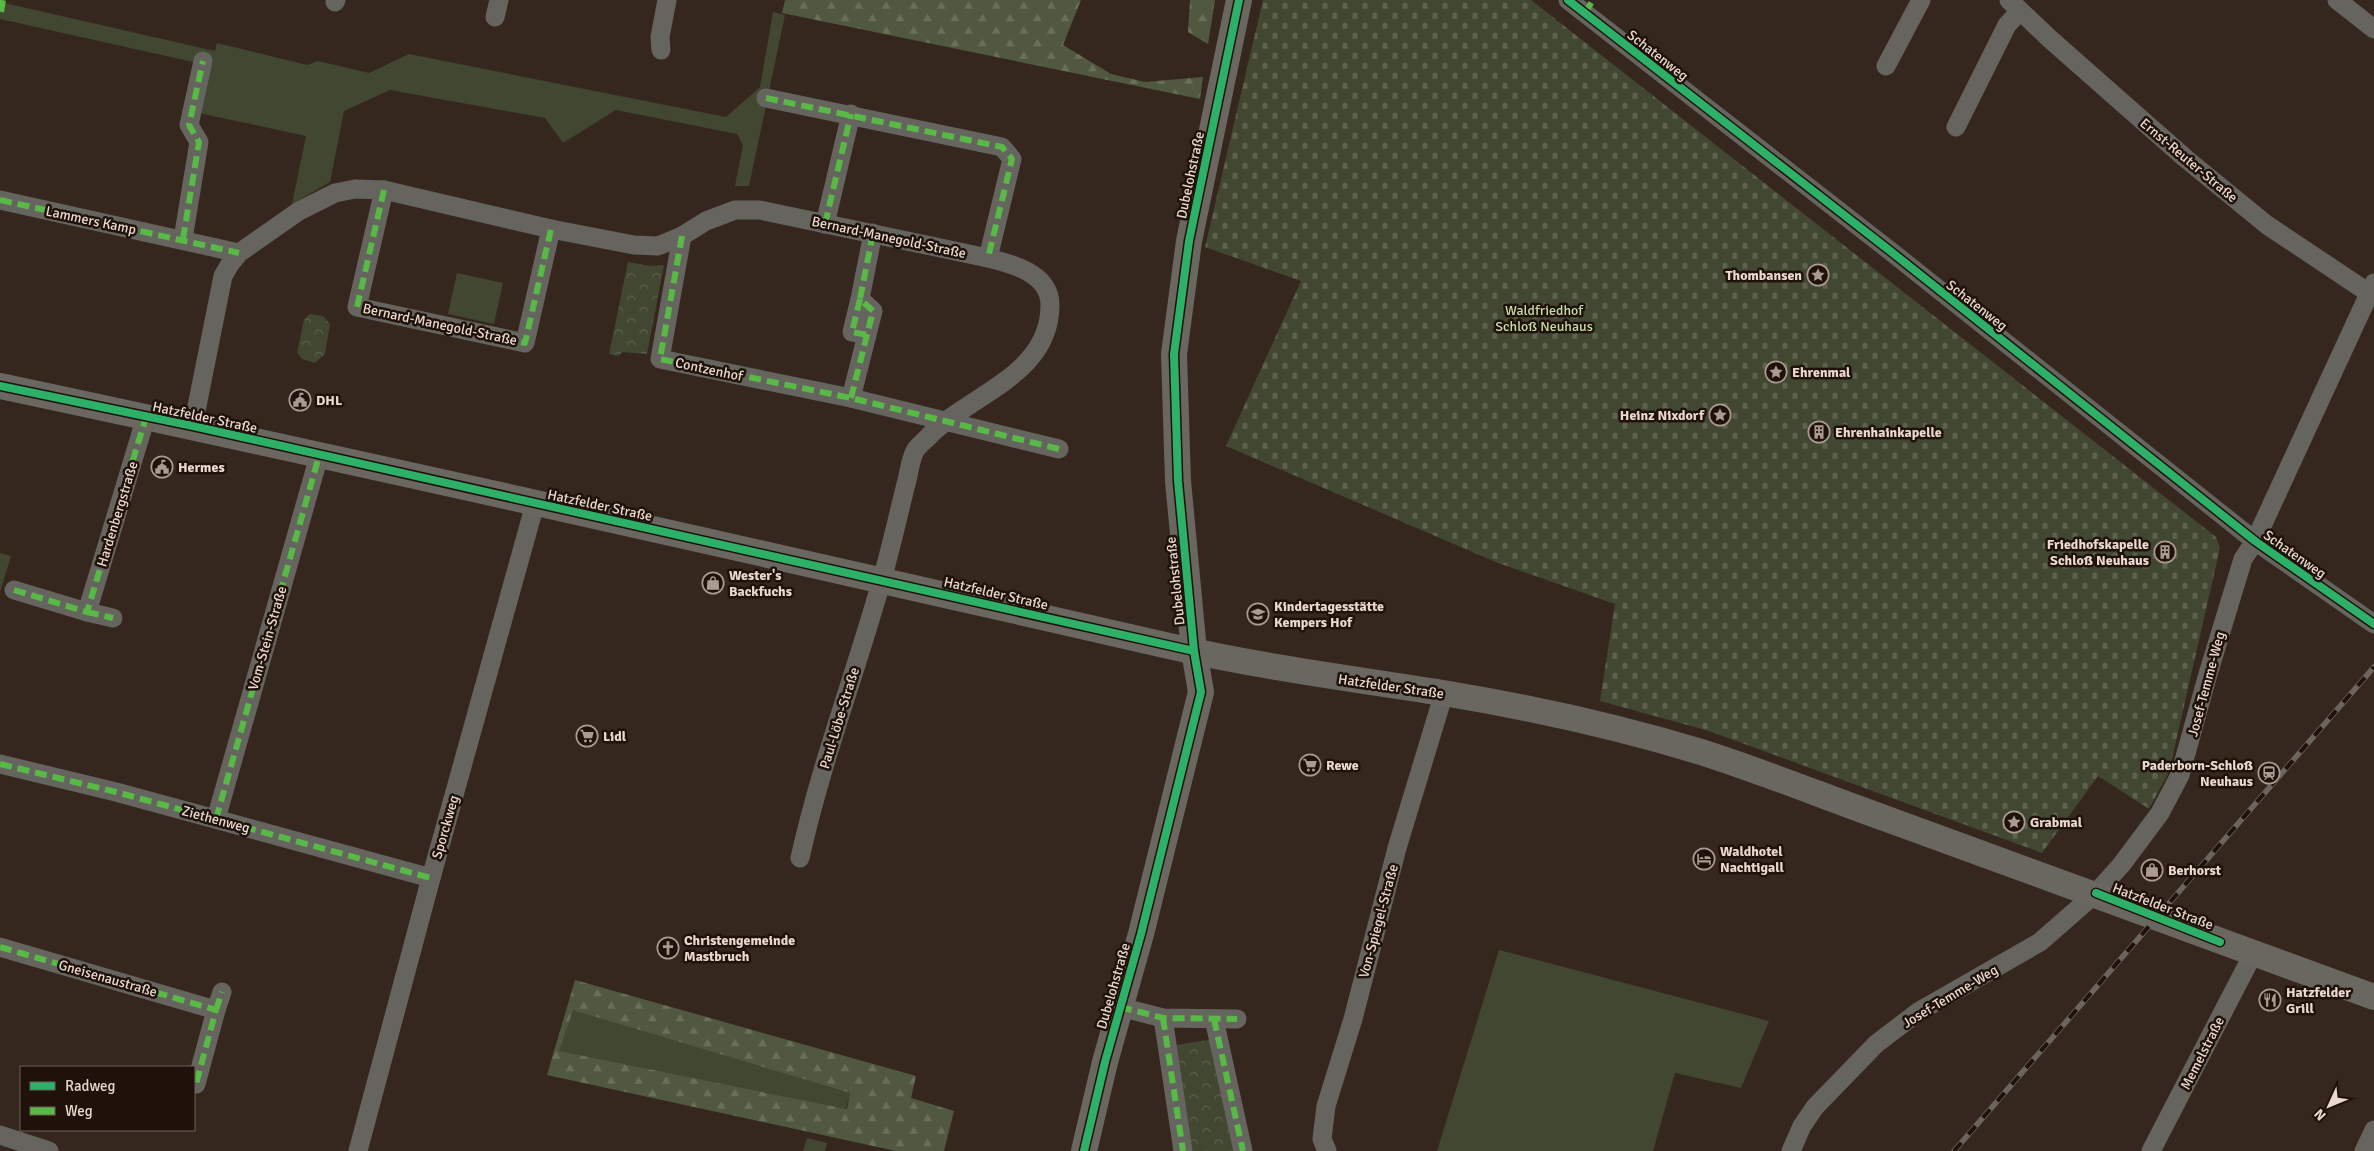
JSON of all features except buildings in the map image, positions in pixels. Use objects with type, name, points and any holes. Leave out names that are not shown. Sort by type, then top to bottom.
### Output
[{"type":"street","points":[[661,50],[660,37],[667,0]]},
{"type":"street","name":"Dubelohstraße","points":[[1084,1151],[1201,692],[1194,651],[1178,481],[1174,354],[1189,241],[1239,0]]},
{"type":"street","name":"Schatenweg","points":[[1568,0],[1589,7],[1889,250],[2255,541],[2374,624]]},
{"type":"street","points":[[1886,66],[1921,0]]},
{"type":"street","points":[[2336,0],[2374,29]]},
{"type":"street","name":"Ernst-Reuter-Straße","points":[[1956,127],[2007,25],[2014,6],[2185,158],[2267,225],[2372,288]]},
{"type":"street","points":[[183,239],[198,142],[189,125],[204,61]]},
{"type":"street","points":[[766,98],[1002,147],[1012,159],[988,258]]},
{"type":"street","points":[[825,224],[850,114]]},
{"type":"street","name":"Bernard-Manegold-Straße","points":[[193,426],[224,276],[230,264],[239,253],[299,211],[335,193],[355,190],[384,190],[551,229],[634,245],[658,246],[735,210],[760,210],[988,258],[1021,269],[1037,277],[1045,288],[1050,303],[1047,325],[1042,339],[1012,377],[943,422],[915,451],[882,579]]},
{"type":"street","name":"Bernard-Manegold-Straße","points":[[384,190],[357,307],[525,343],[551,229]]},
{"type":"street","name":"Lammers Kamp","points":[[0,200],[183,239],[239,253]]},
{"type":"street","points":[[851,398],[873,311],[860,299],[873,233]]},
{"type":"street","name":"Contzenhof","points":[[682,236],[660,359],[851,398],[943,422]]},
{"type":"street","name":"Josef-Temme-Weg","points":[[1791,1151],[1802,1126],[1815,1107],[1876,1044],[1918,1012],[2040,942],[2096,894],[2160,813],[2180,775],[2243,559],[2255,541],[2372,288]]},
{"type":"street","name":"Hatzfelder Straße","points":[[0,386],[193,426],[535,504],[882,579],[1194,651],[1343,679],[1444,693],[1546,712],[1700,752],[2096,894],[2253,954],[2374,997]]},
{"type":"street","name":"Hardenbergstraße","points":[[87,612],[146,417]]},
{"type":"street","points":[[943,422],[1059,449]]},
{"type":"street","name":"Vom-Stein-Straße","points":[[216,819],[319,456]]},
{"type":"street","name":"Sporckweg","points":[[358,1151],[431,878],[535,504]]},
{"type":"street","name":"Paul-Löbe-Straße","points":[[800,858],[811,806],[882,579]]},
{"type":"street","points":[[14,590],[113,618]]},
{"type":"street","name":"Von-Spiegel-Straße","points":[[1327,1151],[1322,1138],[1326,1106],[1353,1018],[1397,848],[1444,693]]},
{"type":"street","name":"Ziethenweg","points":[[0,764],[116,792],[431,878]]},
{"type":"street","name":"Gneisenaustraße","points":[[0,947],[219,1001],[196,1084]]},
{"type":"street","name":"Memelstraße","points":[[2151,1151],[2253,954]]},
{"type":"street","points":[[1120,1007],[1163,1018],[1237,1019]]},
{"type":"street","points":[[1163,1018],[1183,1151]]},
{"type":"street","points":[[1214,1019],[1243,1151]]},
{"type":"street","points":[[2364,1151],[2374,1130]]},
{"type":"street","points":[[0,1135],[49,1151]]},
{"type":"green space","points":[[785,0],[1081,0],[1063,45],[1111,74],[1145,82],[1203,77],[1200,99],[782,13]]},
{"type":"green space","points":[[1190,0],[1215,0],[1208,44],[1188,32]]},
{"type":"green space","name":"Waldfriedhof Schloß Neuhaus","points":[[1263,0],[1531,0],[2216,537],[2220,548],[2169,772],[2149,809],[2098,776],[2042,853],[1709,731],[1600,701],[1615,604],[1498,563],[1226,446],[1301,281],[1205,247]]},
{"type":"green space","points":[[0,2],[215,51],[217,43],[307,65],[318,61],[369,73],[409,54],[726,117],[760,87],[773,12],[785,15],[749,186],[735,186],[743,145],[737,134],[616,110],[563,143],[545,118],[390,90],[344,111],[330,182],[292,204],[306,136],[199,113],[211,66],[0,19]]},
{"type":"green space","points":[[628,262],[649,266],[664,265],[647,354],[622,352],[619,356],[609,354]]},
{"type":"green space","points":[[457,273],[503,283],[494,324],[448,314]]},
{"type":"green space","points":[[310,314],[323,316],[330,324],[325,354],[315,363],[302,359],[297,353],[304,320]]},
{"type":"green space","points":[[0,553],[11,556],[0,592]]},
{"type":"green space","points":[[1499,950],[1769,1021],[1741,1088],[1675,1073],[1653,1151],[1437,1151]]},
{"type":"green space","points":[[575,980],[916,1076],[911,1098],[954,1111],[944,1151],[896,1151],[547,1075]],"holes":[[[573,1010],[850,1093],[847,1109],[559,1051]]]},
{"type":"green space","points":[[573,1009],[850,1093],[846,1109],[558,1051]]},
{"type":"green space","points":[[1214,1039],[1236,1151],[1192,1151],[1176,1045]]},
{"type":"green space","points":[[807,1138],[827,1143],[825,1151],[803,1151]]},
{"type":"railway","points":[[1954,1151],[2374,667]]},
{"type":"marked path","points":[[1,12],[3,0]]},
{"type":"marked path","points":[[1585,13],[1593,0]]},
{"type":"marked path","points":[[183,239],[199,142],[189,125],[203,61]]},
{"type":"marked path","points":[[766,98],[1002,147],[1012,159],[988,258]]},
{"type":"marked path","points":[[825,224],[851,114]]},
{"type":"marked path","points":[[384,190],[357,307],[525,343],[551,229]]},
{"type":"marked path","points":[[0,200],[239,253]]},
{"type":"marked path","points":[[851,398],[873,311],[860,299],[873,233]]},
{"type":"marked path","points":[[682,236],[660,359],[851,398],[1059,449]]},
{"type":"marked path","points":[[860,299],[852,332],[867,335]]},
{"type":"marked path","points":[[14,590],[87,612],[146,417]]},
{"type":"marked path","points":[[216,819],[319,456]]},
{"type":"marked path","points":[[87,612],[113,618]]},
{"type":"marked path","points":[[0,764],[116,792],[431,878]]},
{"type":"marked path","points":[[0,947],[216,1010],[196,1084]]},
{"type":"marked path","points":[[216,1010],[222,992]]},
{"type":"marked path","points":[[1120,1007],[1163,1018],[1237,1019]]},
{"type":"marked path","points":[[1163,1018],[1183,1151]]},
{"type":"marked path","points":[[1214,1019],[1243,1151]]},
{"type":"cycle path","points":[[1084,1151],[1105,1062],[1141,934],[1201,692],[1194,651],[1178,481],[1174,354],[1189,241],[1239,0]]},
{"type":"cycle path","points":[[1568,0],[1889,250],[2255,541],[2374,624]]},
{"type":"cycle path","points":[[0,386],[193,426],[1194,651]]},
{"type":"cycle path","points":[[2096,893],[2220,942]]},
{"type":"place","name":"Thombansen","points":[[1818,275]]},
{"type":"place","name":"Ehrenmal","points":[[1776,372]]},
{"type":"place","name":"DHL","points":[[300,400]]},
{"type":"place","name":"Heinz Nixdorf","points":[[1720,415]]},
{"type":"place","name":"Ehrenhainkapelle","points":[[1819,432]]},
{"type":"place","name":"Hermes","points":[[162,467]]},
{"type":"place","name":"Friedhofskapelle Schloß Neuhaus","points":[[2165,552]]},
{"type":"place","name":"Wester's Backfuchs","points":[[713,583]]},
{"type":"place","name":"Kindertagesstätte Kempers Hof","points":[[1258,614]]},
{"type":"place","name":"Lidl","points":[[587,736]]},
{"type":"place","name":"Rewe","points":[[1310,765]]},
{"type":"place","name":"Paderborn-Schloß Neuhaus","points":[[2269,773]]},
{"type":"place","name":"Grabmal","points":[[2014,822]]},
{"type":"place","name":"Waldhotel Nachtigall","points":[[1704,859]]},
{"type":"place","name":"Berhorst","points":[[2152,870]]},
{"type":"place","name":"Christengemeinde Mastbruch","points":[[668,948]]},
{"type":"place","name":"Hatzfelder Grill","points":[[2270,1000]]}]
